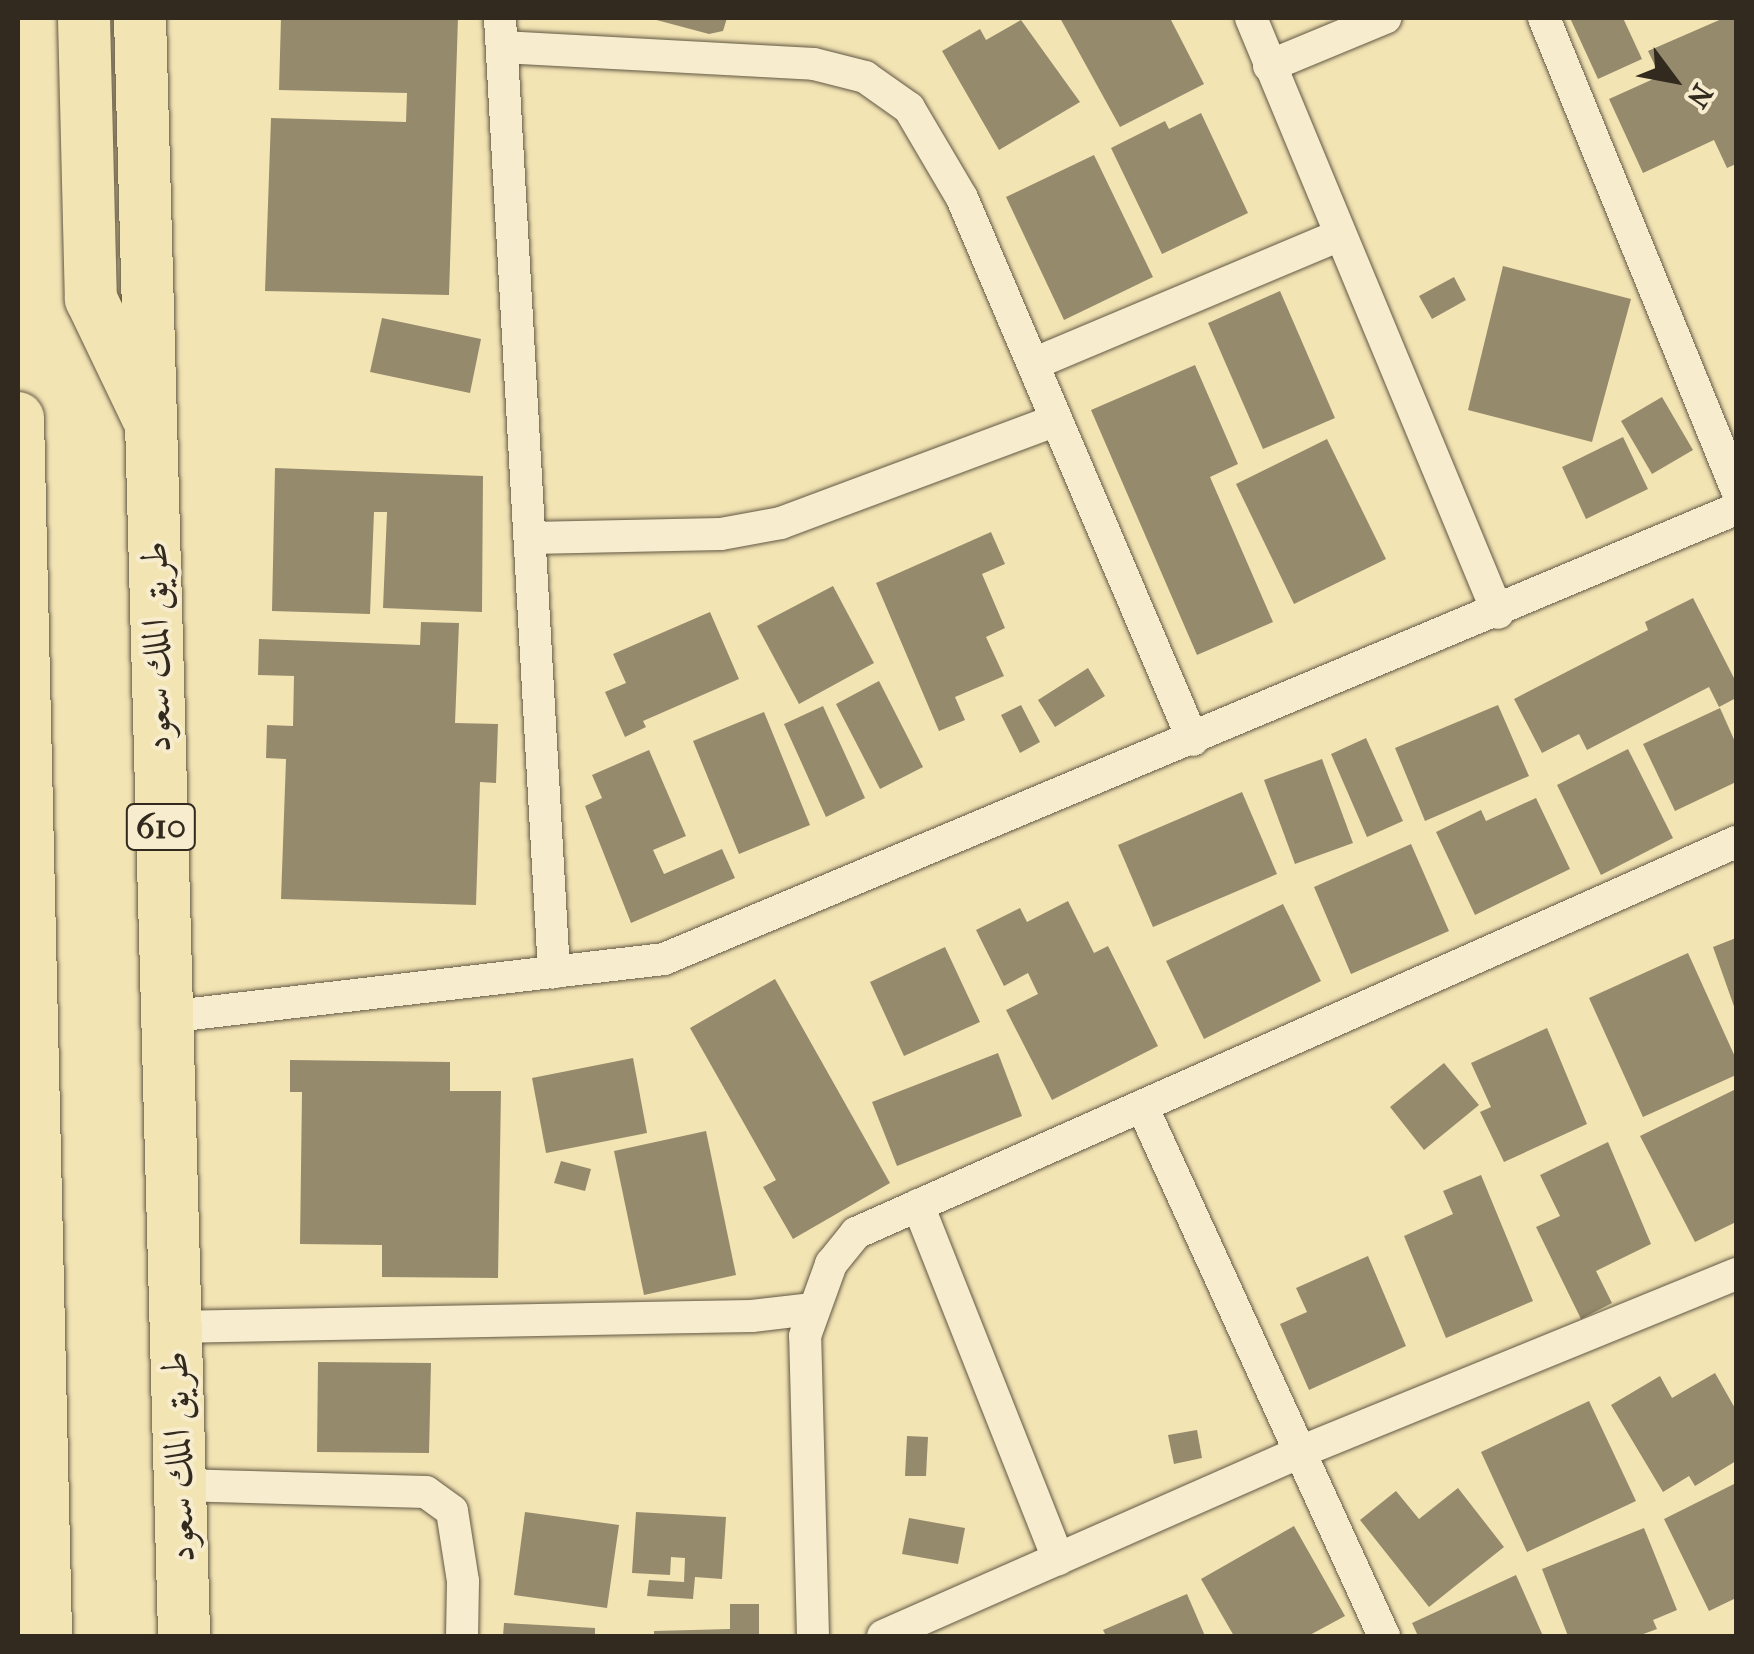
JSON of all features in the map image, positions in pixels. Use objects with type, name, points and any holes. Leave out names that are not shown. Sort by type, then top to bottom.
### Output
[{"type":"main road","points":[[84,18],[90,299],[150,421]]},
{"type":"main road","name":"طريق الملك سعود","points":[[140,18],[184,1636]]},
{"type":"main road","points":[[18,418],[25,1033],[46,1636]]},
{"type":"street","points":[[1251,18],[1498,613]]},
{"type":"street","points":[[1269,66],[1386,18]]},
{"type":"street","points":[[1544,18],[1736,488]]},
{"type":"street","points":[[554,972],[501,32],[814,64],[888,91],[939,151],[1192,740]]},
{"type":"street","points":[[1033,364],[1340,236]]},
{"type":"street","points":[[530,538],[721,534],[781,523],[1056,420]]},
{"type":"street","points":[[166,1017],[664,959],[1498,613],[1736,509]]},
{"type":"street","points":[[813,1636],[805,1336],[811,1309],[831,1264],[856,1233],[1736,842]]},
{"type":"street","points":[[1142,1106],[1384,1636]]},
{"type":"street","points":[[918,1205],[1058,1560]]},
{"type":"street","points":[[883,1636],[1300,1452],[1736,1274]]},
{"type":"street","points":[[174,1328],[752,1316],[811,1309]]},
{"type":"street","points":[[178,1484],[426,1492],[452,1511],[463,1580],[462,1636]]},
{"type":"building","points":[[281,18],[458,18],[449,295],[265,291],[271,118],[406,122],[407,93],[279,90]]},
{"type":"building","points":[[649,18],[727,18],[723,31],[709,34]]},
{"type":"building","points":[[1060,18],[1170,18],[1204,84],[1120,127]]},
{"type":"building","points":[[1570,18],[1623,18],[1642,59],[1598,79]]},
{"type":"building","points":[[1724,18],[1736,18],[1736,164],[1727,168],[1714,140],[1643,173],[1609,99],[1660,76],[1648,51]]},
{"type":"building","points":[[1021,20],[1080,102],[999,150],[942,51],[980,29],[986,40]]},
{"type":"building","points":[[1201,113],[1248,213],[1162,254],[1111,148],[1165,121],[1169,129]]},
{"type":"building","points":[[1094,155],[1153,277],[1064,320],[1006,197]]},
{"type":"building","points":[[1503,266],[1631,299],[1592,442],[1468,410]]},
{"type":"building","points":[[1454,277],[1466,300],[1432,319],[1419,296]]},
{"type":"building","points":[[1280,291],[1335,418],[1263,449],[1208,323]]},
{"type":"building","points":[[382,318],[481,339],[470,393],[370,372]]},
{"type":"building","points":[[1195,365],[1238,464],[1210,477],[1273,622],[1197,655],[1091,410]]},
{"type":"building","points":[[1662,397],[1693,450],[1652,474],[1621,421]]},
{"type":"building","points":[[1623,437],[1648,489],[1586,519],[1562,467]]},
{"type":"building","points":[[1327,439],[1386,559],[1294,604],[1236,484]]},
{"type":"building","points":[[275,468],[483,476],[482,612],[383,608],[387,512],[374,512],[370,614],[272,611]]},
{"type":"building","points":[[991,532],[1005,564],[982,574],[1005,628],[986,637],[1004,676],[955,697],[965,720],[939,731],[876,583]]},
{"type":"building","points":[[833,586],[874,663],[799,704],[757,626]]},
{"type":"building","points":[[1693,598],[1736,682],[1736,698],[1719,707],[1709,687],[1587,750],[1579,734],[1542,753],[1514,699],[1648,630],[1645,622]]},
{"type":"building","points":[[710,612],[739,679],[643,721],[646,727],[625,737],[605,692],[626,683],[613,654]]},
{"type":"building","points":[[421,622],[459,623],[455,723],[498,724],[496,783],[480,782],[476,905],[281,899],[286,759],[266,758],[267,725],[293,726],[294,676],[258,675],[259,639],[420,645]]},
{"type":"building","points":[[1088,668],[1105,696],[1055,727],[1038,700]]},
{"type":"building","points":[[879,681],[923,767],[880,789],[836,704]]},
{"type":"building","points":[[1021,705],[1040,742],[1020,753],[1001,715]]},
{"type":"building","points":[[1498,705],[1529,776],[1425,821],[1395,748]]},
{"type":"building","points":[[823,706],[865,798],[826,817],[784,724]]},
{"type":"building","points":[[1720,708],[1736,744],[1736,782],[1675,811],[1643,744]]},
{"type":"building","points":[[764,712],[810,825],[739,854],[693,741]]},
{"type":"building","points":[[1366,738],[1403,821],[1367,837],[1331,754]]},
{"type":"building","points":[[1628,749],[1673,838],[1601,875],[1557,785]]},
{"type":"building","points":[[649,750],[686,836],[653,850],[664,874],[722,849],[735,878],[631,923],[585,806],[602,798],[592,775]]},
{"type":"building","points":[[1322,759],[1353,843],[1295,864],[1264,780]]},
{"type":"building","points":[[1242,792],[1277,874],[1153,927],[1118,845]]},
{"type":"building","points":[[1536,798],[1570,869],[1475,915],[1436,832],[1481,810],[1486,821]]},
{"type":"building","points":[[1411,844],[1449,931],[1351,974],[1314,887]]},
{"type":"building","points":[[1068,901],[1094,953],[1108,946],[1158,1046],[1052,1100],[1006,1010],[1038,994],[1028,973],[1004,986],[976,930],[1020,908],[1027,922]]},
{"type":"building","points":[[1283,904],[1321,981],[1204,1039],[1166,961]]},
{"type":"building","points":[[1736,938],[1736,1012],[1713,947]]},
{"type":"building","points":[[945,947],[980,1022],[904,1056],[870,982]]},
{"type":"building","points":[[1688,953],[1736,1059],[1736,1075],[1643,1117],[1589,998]]},
{"type":"building","points":[[775,979],[890,1183],[793,1239],[763,1187],[776,1180],[690,1028]]},
{"type":"building","points":[[1547,1028],[1587,1124],[1504,1162],[1480,1112],[1491,1107],[1471,1063]]},
{"type":"building","points":[[998,1053],[1022,1116],[897,1166],[872,1102]]},
{"type":"building","points":[[633,1058],[647,1133],[546,1153],[532,1078]]},
{"type":"building","points":[[290,1060],[450,1062],[450,1091],[501,1091],[498,1278],[382,1277],[382,1245],[300,1244],[302,1092],[290,1092]]},
{"type":"building","points":[[1444,1063],[1479,1105],[1424,1150],[1390,1107]]},
{"type":"building","points":[[1736,1089],[1736,1222],[1695,1242],[1640,1136]]},
{"type":"building","points":[[706,1131],[736,1275],[644,1295],[614,1151]]},
{"type":"building","points":[[1608,1142],[1651,1244],[1596,1271],[1612,1303],[1581,1319],[1536,1227],[1560,1216],[1540,1175]]},
{"type":"building","points":[[561,1161],[591,1169],[585,1191],[554,1183]]},
{"type":"building","points":[[1481,1175],[1533,1301],[1446,1338],[1404,1236],[1453,1214],[1443,1191]]},
{"type":"building","points":[[1368,1256],[1406,1346],[1309,1390],[1280,1324],[1307,1312],[1296,1288]]},
{"type":"building","points":[[318,1362],[431,1363],[429,1453],[317,1452]]},
{"type":"building","points":[[1715,1373],[1736,1410],[1736,1461],[1695,1486],[1689,1476],[1663,1492],[1611,1405],[1660,1376],[1672,1398]]},
{"type":"building","points":[[1589,1401],[1636,1501],[1527,1552],[1481,1452]]},
{"type":"building","points":[[1197,1430],[1202,1458],[1174,1464],[1168,1435]]},
{"type":"building","points":[[907,1436],[928,1437],[926,1476],[905,1476]]},
{"type":"building","points":[[1736,1483],[1736,1598],[1709,1611],[1664,1519]]},
{"type":"building","points":[[1458,1488],[1504,1547],[1429,1607],[1360,1520],[1396,1491],[1419,1519]]},
{"type":"building","points":[[525,1512],[619,1525],[607,1608],[514,1595]]},
{"type":"building","points":[[636,1512],[726,1517],[722,1579],[695,1577],[693,1599],[647,1596],[649,1580],[684,1582],[685,1558],[671,1557],[670,1575],[632,1573]]},
{"type":"building","points":[[909,1518],[965,1528],[958,1564],[902,1554]]},
{"type":"building","points":[[1294,1526],[1345,1616],[1308,1636],[1234,1636],[1201,1579]]},
{"type":"building","points":[[1644,1528],[1677,1610],[1653,1620],[1657,1629],[1638,1636],[1568,1636],[1542,1569]]},
{"type":"building","points":[[1516,1575],[1543,1636],[1418,1636],[1412,1623]]},
{"type":"building","points":[[1187,1594],[1205,1636],[1106,1636],[1103,1630]]},
{"type":"building","points":[[730,1604],[759,1604],[759,1636],[654,1636],[654,1631],[730,1629]]},
{"type":"building","points":[[504,1623],[595,1628],[595,1636],[503,1636]]}]
